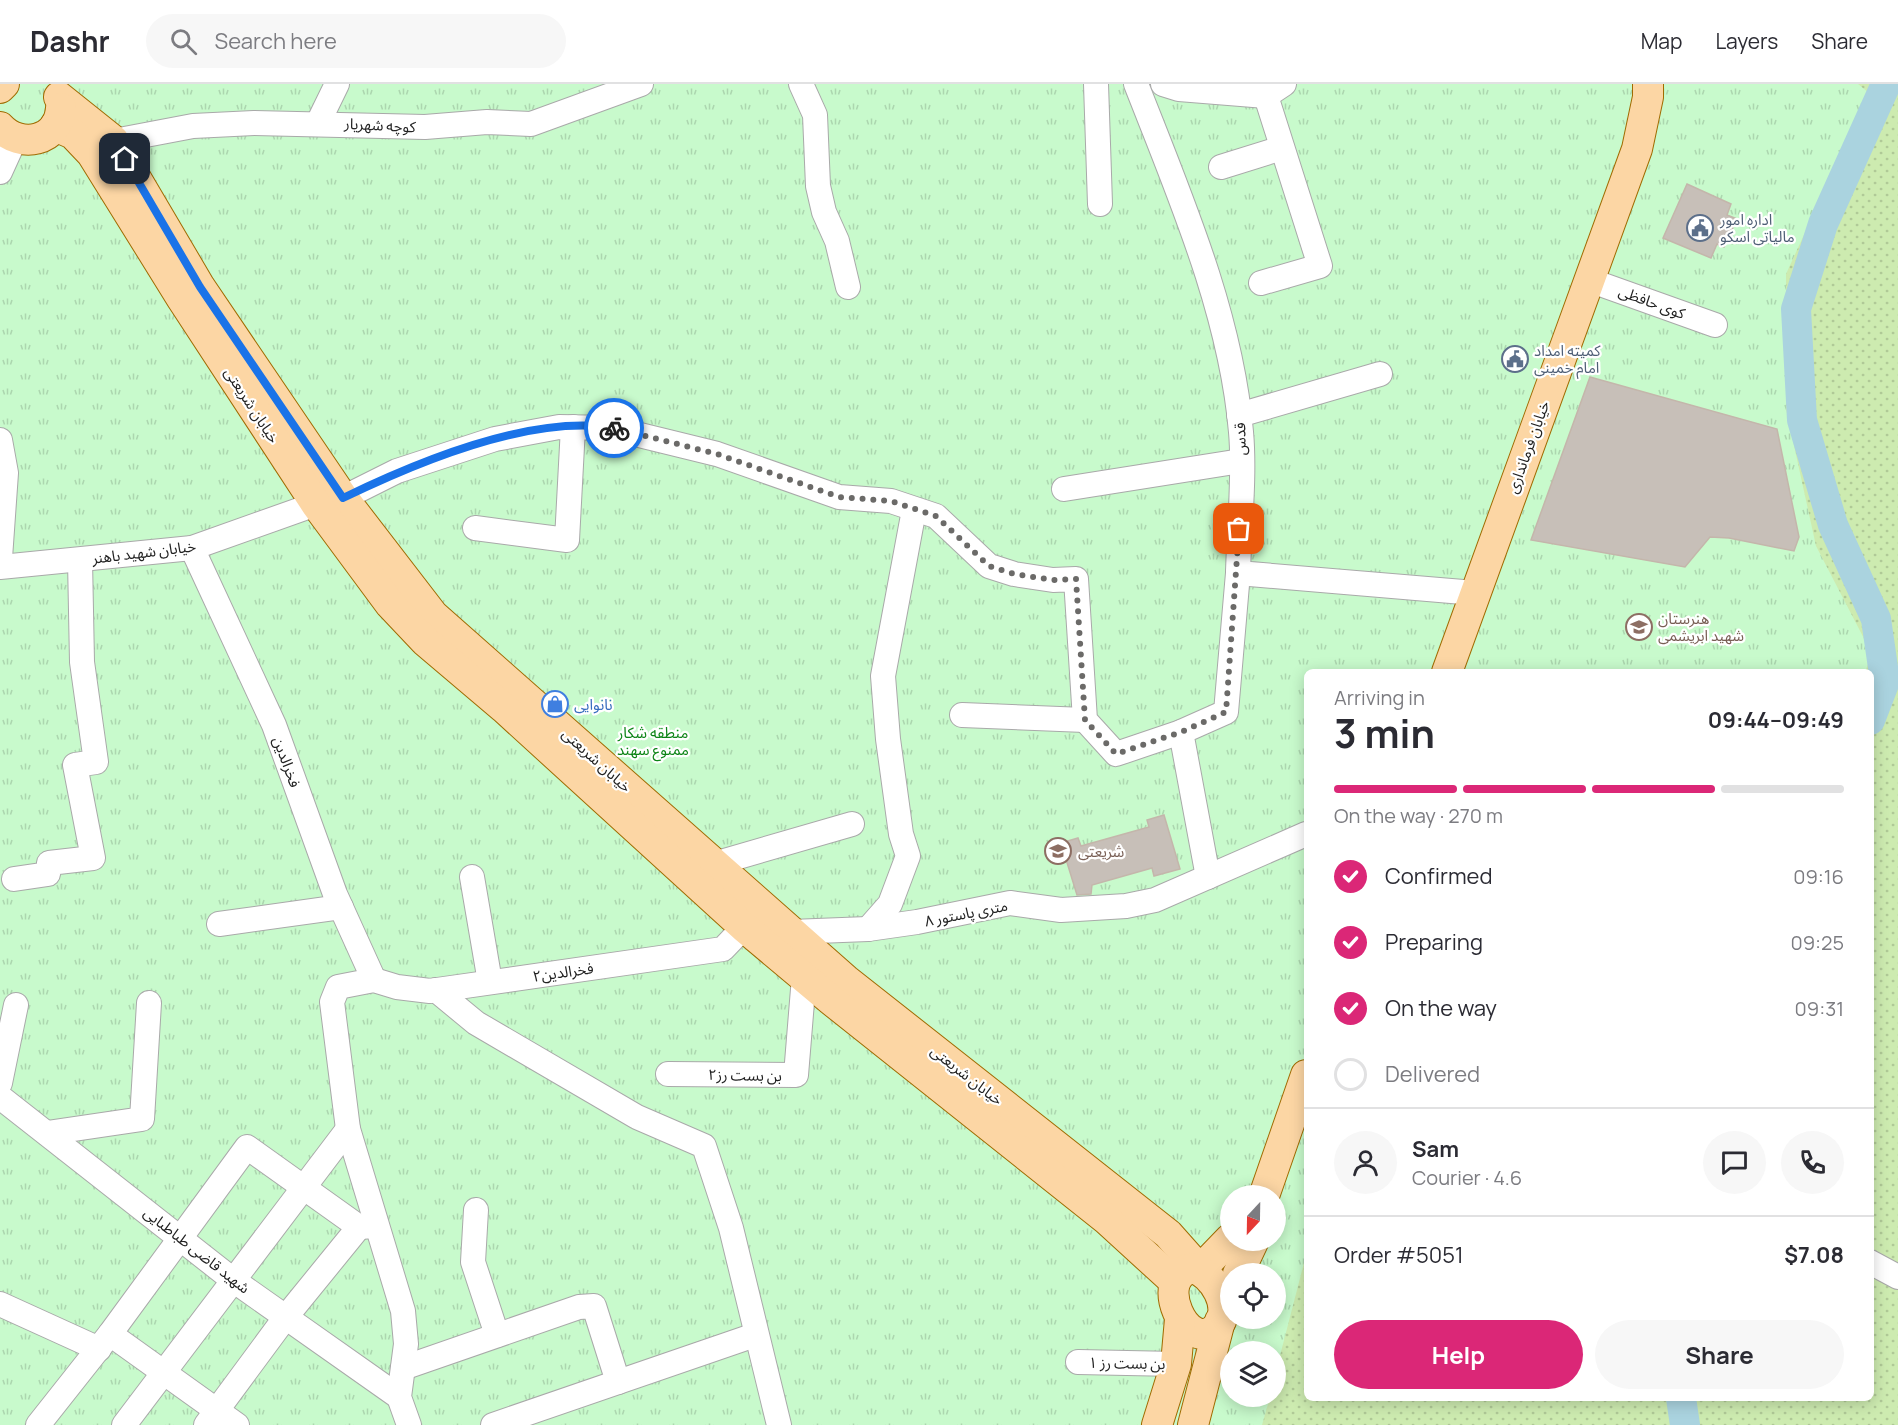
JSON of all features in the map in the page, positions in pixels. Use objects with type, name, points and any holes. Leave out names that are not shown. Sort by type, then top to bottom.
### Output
[{"type":"main road","points":[[0,88],[4,84]]},
{"type":"main road","name":"خیابان فرمانداری","points":[[1449,669],[1637,149],[1648,97],[1648,84]]},
{"type":"main road","points":[[8,133],[26,141],[38,139],[56,126],[61,112],[55,88]]},
{"type":"main road","name":"خیابان شریعتی","points":[[55,88],[114,141],[390,604],[425,641],[504,708],[714,864],[846,980],[1114,1208],[1188,1276]]},
{"type":"main road","name":"خیابان شریعتی","points":[[56,126],[73,134],[92,154],[182,299],[330,501]]},
{"type":"main road","name":"خیابان شریعتی","points":[[595,775],[744,927],[804,977],[1114,1208]]},
{"type":"main road","points":[[1268,1185],[1304,1081]]},
{"type":"main road","points":[[1157,1425],[1176,1364],[1180,1319],[1174,1293],[1188,1276],[1220,1248]]},
{"type":"main road","points":[[1188,1276],[1214,1282],[1220,1296]]},
{"type":"main road","points":[[1180,1319],[1185,1326],[1198,1333],[1214,1330],[1220,1315]]},
{"type":"main road","points":[[1193,1425],[1220,1320]]},
{"type":"street","points":[[318,123],[337,84]]},
{"type":"street","name":"کوچه شهریار","points":[[114,141],[193,126],[318,123],[425,127],[487,122],[531,124],[641,84]]},
{"type":"street","points":[[801,84],[815,115],[820,195],[837,241],[848,287]]},
{"type":"street","points":[[1096,84],[1100,204]]},
{"type":"street","name":"قدس","points":[[1136,84],[1177,188],[1230,353],[1239,415],[1241,461],[1238,573],[1226,712],[1181,732]]},
{"type":"street","points":[[1163,84],[1179,90],[1275,90],[1282,148],[1320,266],[1261,283]]},
{"type":"street","points":[[0,172],[8,133]]},
{"type":"street","points":[[1221,167],[1282,148]]},
{"type":"street","name":"کوی حافظی","points":[[1589,280],[1715,325]]},
{"type":"street","points":[[1239,415],[1380,374]]},
{"type":"street","name":"خیابان شهید باهنر","points":[[0,567],[192,548],[330,501],[397,471],[495,439],[559,427],[612,428],[717,454],[839,497],[891,501],[936,516],[989,566],[1014,574],[1043,579],[1076,579],[1085,720]]},
{"type":"street","points":[[475,528],[567,540],[573,427]]},
{"type":"street","points":[[0,440],[6,473],[0,558]]},
{"type":"street","points":[[1064,489],[1241,461]]},
{"type":"street","points":[[868,929],[890,904],[908,856],[901,834],[888,739],[883,676],[914,510]]},
{"type":"street","name":"فخرالدین","points":[[192,548],[274,725],[341,907],[374,980]]},
{"type":"street","points":[[14,879],[48,874],[49,862],[93,858],[75,765],[96,762],[82,662],[80,560]]},
{"type":"street","points":[[1238,573],[1475,593]]},
{"type":"street","points":[[962,715],[1085,720],[1116,754],[1181,732],[1208,877]]},
{"type":"street","points":[[714,864],[852,824]]},
{"type":"street","name":"۸ متری پاستور","points":[[791,932],[868,929],[917,922],[1010,903],[1061,910],[1126,906],[1155,900],[1304,835]]},
{"type":"street","points":[[472,877],[490,982]]},
{"type":"street","points":[[219,924],[341,907]]},
{"type":"street","name":"فخرالدین۲","points":[[374,980],[397,987],[436,990],[723,949],[744,927]]},
{"type":"street","name":"بن بست رز۲","points":[[668,1074],[796,1075],[804,977]]},
{"type":"street","points":[[374,980],[338,987],[332,1002],[348,1129],[367,1227],[403,1311],[406,1344],[399,1397],[409,1425]]},
{"type":"street","points":[[436,990],[476,1023],[637,1117],[704,1146],[731,1228],[755,1335],[779,1425]]},
{"type":"street","points":[[47,1133],[142,1119],[149,1003]]},
{"type":"street","points":[[0,1083],[16,1005]]},
{"type":"street","name":"شهید قاضی طباطبایی","points":[[0,1097],[233,1280],[399,1397]]},
{"type":"street","points":[[124,1425],[348,1129]]},
{"type":"street","points":[[39,1425],[247,1147],[302,1187],[367,1227]]},
{"type":"street","points":[[476,1210],[473,1262],[497,1335]]},
{"type":"street","points":[[212,1417],[285,1318],[367,1227]]},
{"type":"street","points":[[1874,1264],[1898,1277]]},
{"type":"street","points":[[0,1304],[104,1341],[165,1372],[212,1417],[237,1425]]},
{"type":"street","points":[[403,1368],[579,1307],[594,1306],[618,1382]]},
{"type":"street","points":[[493,1425],[755,1335]]},
{"type":"street","name":"بن بست رز ۱","points":[[1078,1362],[1176,1364]]},
{"type":"green space","name":"منطقه شکار ممنوع سهند","points":[[0,84],[1898,84],[1898,1425],[0,1425]]},
{"type":"green space","points":[[1858,84],[1898,84],[1898,1425],[1262,1425],[1267,1407],[1286,1407],[1286,1341],[1284,1341],[1304,1263],[1304,1401],[1874,1401],[1874,669],[1866,669],[1872,654],[1816,546],[1786,409],[1786,274],[1869,93]]},
{"type":"building","name":"اداره امور مالیاتی اسکو","points":[[1687,184],[1731,204],[1727,215],[1737,219],[1724,247],[1717,244],[1711,258],[1663,238]]},
{"type":"building","points":[[1590,377],[1777,429],[1799,537],[1794,551],[1729,538],[1710,537],[1685,567],[1531,540]]},
{"type":"building","points":[[1164,815],[1180,869],[1154,876],[1152,868],[1092,885],[1091,894],[1077,895],[1061,843],[1078,838],[1081,846],[1149,827],[1147,820]]},
{"type":"waterway","points":[[1874,710],[1885,681],[1876,619],[1833,525],[1802,420],[1796,309],[1823,224],[1886,84]]},
{"type":"waterway","points":[[1681,1401],[1685,1425]]},
{"type":"way so far","points":[[614,428],[717,454],[839,497],[891,501],[936,516],[989,566],[1014,574],[1053,580],[1076,579],[1085,720],[1116,754],[1181,732],[1226,712],[1238,573],[1239,529]]},
{"type":"place","name":"اداره امور مالیاتی اسکو","points":[[1700,228]]},
{"type":"place","name":"کمیته امداد امام خمینی","points":[[1515,359]]},
{"type":"place","name":"هنرستان شهید ابریشمی","points":[[1639,627]]},
{"type":"place","name":"نانوایی","points":[[555,704]]},
{"type":"place","name":"شریعتی","points":[[1058,851]]},
{"type":"route","points":[[125,159],[200,287],[343,498],[397,471],[495,439],[559,427],[614,428]]}]
